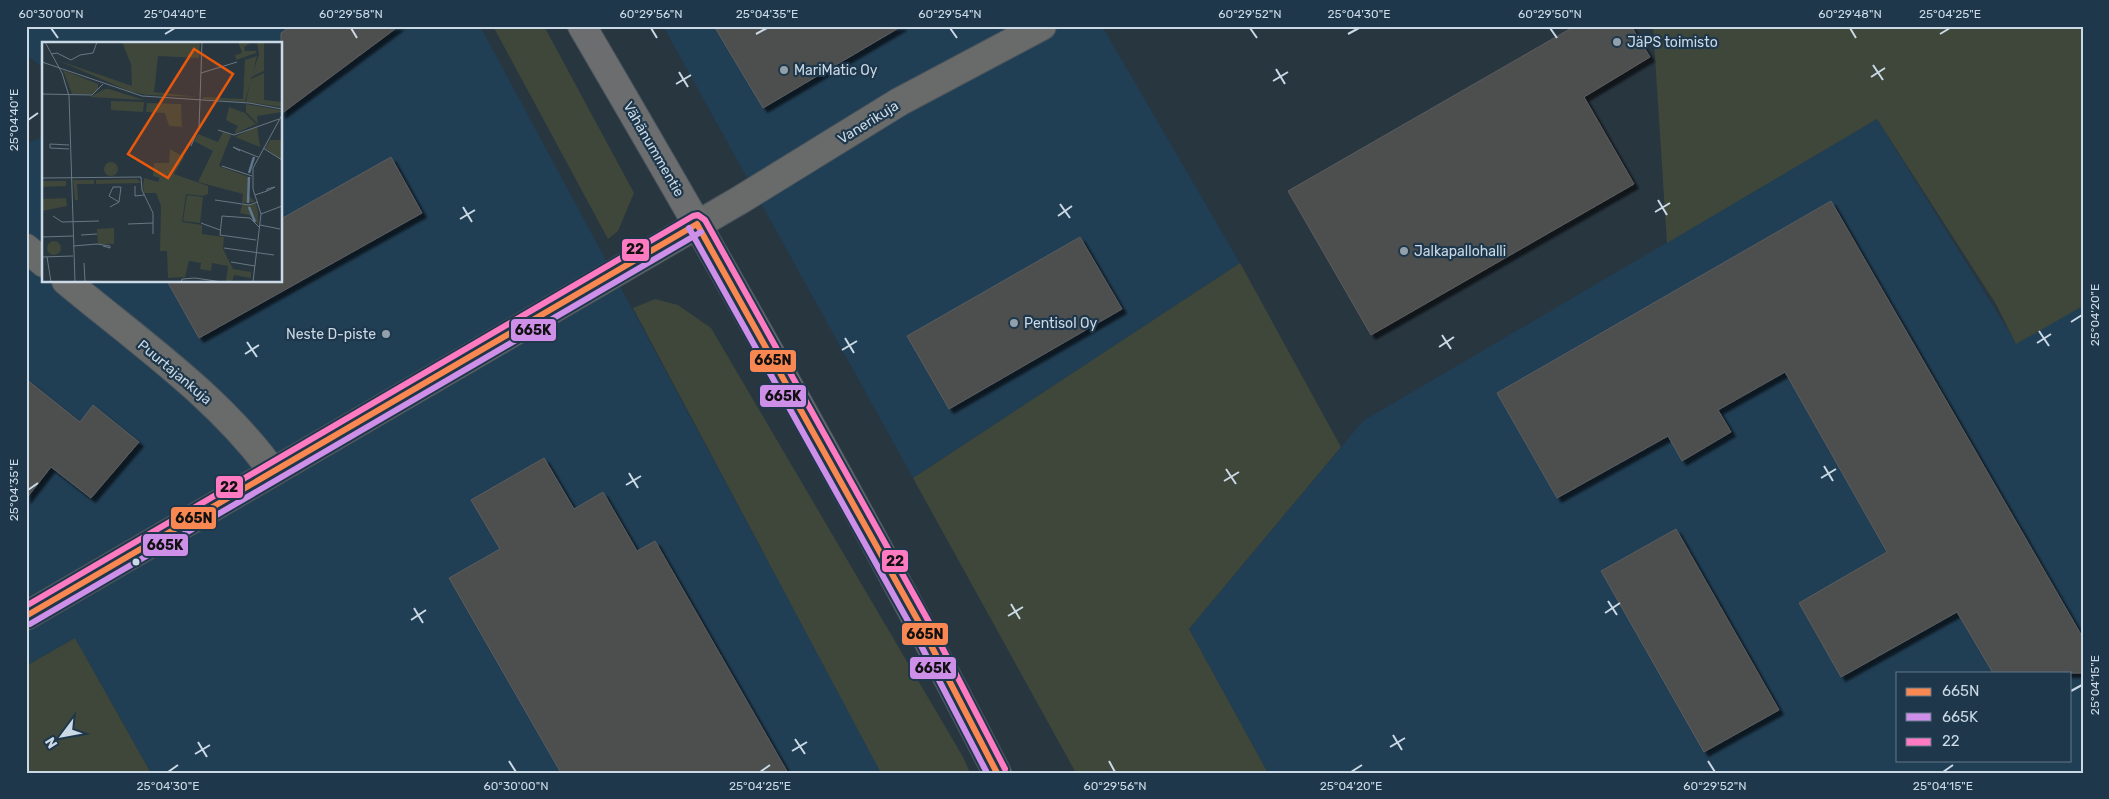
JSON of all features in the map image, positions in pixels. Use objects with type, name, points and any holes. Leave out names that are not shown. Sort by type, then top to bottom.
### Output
[{"type":"main road","name":"Vähänummentie","points":[[582,26],[697,224],[921,626],[997,773]]},
{"type":"street","name":"Vanerikuja","points":[[26,616],[697,224],[899,102],[1042,26]]},
{"type":"street","points":[[26,248],[42,261]]},
{"type":"street","name":"Puurtajankuja","points":[[67,282],[221,410],[252,442],[273,472]]},
{"type":"shaded area","points":[[26,26],[480,26],[882,773],[151,773],[75,638],[26,666],[26,144],[42,137],[42,282],[282,282],[282,42],[42,42],[42,67],[26,54]]},
{"type":"shaded area","points":[[663,26],[1102,26],[1240,263],[913,478]]},
{"type":"shaded area","points":[[1877,119],[2016,343],[2083,306],[2083,773],[1268,773],[1189,629],[1363,421]]},
{"type":"green space","points":[[493,26],[544,26],[634,193],[618,231],[608,239]]},
{"type":"green space","points":[[1653,26],[2083,26],[2083,306],[2016,344],[1996,304],[1877,119],[1667,243]]},
{"type":"green space","points":[[1240,263],[1341,447],[1189,629],[1268,773],[1076,773],[913,478]]},
{"type":"green space","points":[[655,299],[678,305],[711,328],[963,757],[970,773],[881,773],[633,308]]},
{"type":"green space","points":[[75,638],[151,773],[26,773],[26,666]]},
{"type":"building","points":[[291,26],[399,26],[282,113],[281,33]]},
{"type":"building","name":"MariMatic Oy","points":[[714,26],[902,26],[763,108]]},
{"type":"building","points":[[1575,26],[1631,26],[1650,57],[1584,97],[1634,184],[1371,335],[1288,191]]},
{"type":"building","points":[[391,157],[422,213],[199,338],[168,282],[282,282],[282,218]]},
{"type":"building","points":[[1831,201],[2083,638],[2083,673],[1992,672],[1957,612],[1841,677],[1799,603],[1887,552],[1785,372],[1718,410],[1731,432],[1682,461],[1668,436],[1557,498],[1497,393]]},
{"type":"building","name":"Pentisol Oy","points":[[1080,237],[1122,309],[949,409],[907,336]]},
{"type":"building","points":[[26,379],[80,422],[93,405],[139,442],[91,498],[51,467],[26,499]]},
{"type":"building","points":[[544,458],[574,509],[603,492],[637,551],[655,541],[788,773],[561,773],[449,578],[500,549],[471,500]]},
{"type":"building","points":[[1676,529],[1779,710],[1704,752],[1601,571]]},
{"type":"transit line","name":"22","points":[[26,606],[693,216],[698,215],[705,220],[929,622],[1005,769]]},
{"type":"transit line","name":"665N","points":[[697,224],[921,626],[997,773]]},
{"type":"transit line","name":"665N","points":[[26,616],[697,224]]},
{"type":"transit line","name":"665K","points":[[689,228],[913,630],[987,773]]},
{"type":"transit line","name":"665K","points":[[30,624],[701,232]]},
{"type":"place","name":"JäPS toimisto","points":[[1617,42]]},
{"type":"place","name":"MariMatic Oy","points":[[784,70]]},
{"type":"place","name":"Jalkapallohalli","points":[[1404,251]]},
{"type":"place","name":"Pentisol Oy","points":[[1014,323]]},
{"type":"place","name":"Neste D-piste","points":[[386,334]]}]
